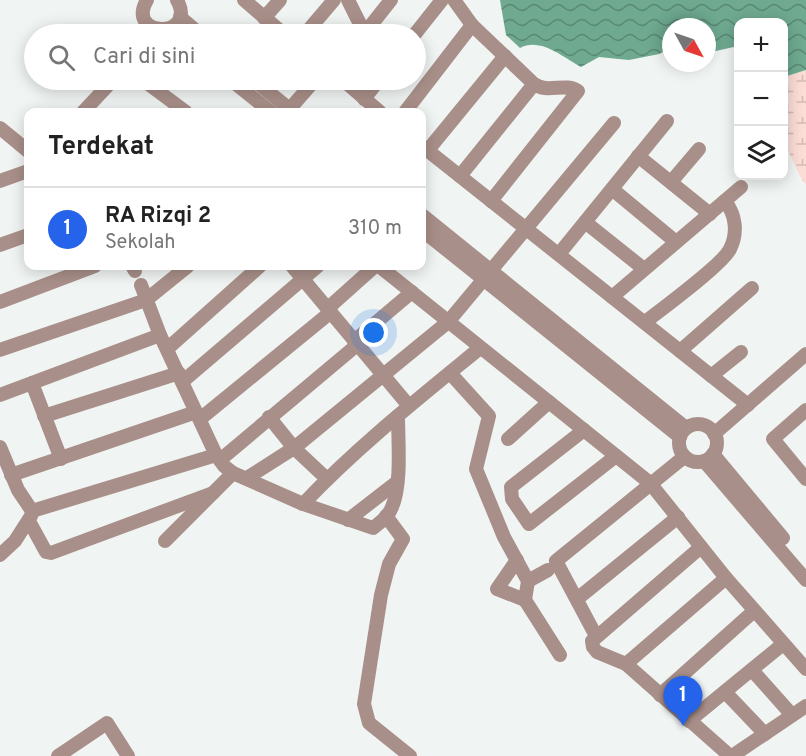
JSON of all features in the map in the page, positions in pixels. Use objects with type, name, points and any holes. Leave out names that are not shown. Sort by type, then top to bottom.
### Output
[{"type":"street","points":[[176,24],[180,17],[177,0]]},
{"type":"street","points":[[244,0],[272,24]]},
{"type":"street","points":[[264,18],[280,0]]},
{"type":"street","points":[[313,24],[334,0]]},
{"type":"street","points":[[348,0],[360,24]]},
{"type":"street","points":[[373,24],[391,0]]},
{"type":"street","points":[[423,24],[442,0]]},
{"type":"street","points":[[454,0],[472,25],[534,84],[545,89],[570,87],[578,94],[491,201]]},
{"type":"street","points":[[143,2],[144,15],[148,24]]},
{"type":"street","points":[[180,17],[188,24]]},
{"type":"street","points":[[426,85],[472,25]]},
{"type":"street","points":[[426,147],[505,57]]},
{"type":"street","points":[[460,177],[534,84]]},
{"type":"street","points":[[87,108],[104,90]]},
{"type":"street","points":[[156,90],[181,108]]},
{"type":"street","points":[[244,90],[266,108]]},
{"type":"street","points":[[265,90],[286,108]]},
{"type":"street","points":[[293,108],[307,90]]},
{"type":"street","points":[[354,90],[375,108]]},
{"type":"street","points":[[364,99],[371,90]]},
{"type":"street","points":[[408,108],[422,90]]},
{"type":"street","points":[[559,254],[667,121]]},
{"type":"street","points":[[247,478],[294,448],[384,377],[448,322],[614,123]]},
{"type":"street","points":[[0,128],[24,148]]},
{"type":"street","points":[[426,149],[748,405]]},
{"type":"street","points":[[671,182],[699,149]]},
{"type":"street","points":[[638,156],[710,214]]},
{"type":"street","points":[[0,181],[24,172]]},
{"type":"street","points":[[612,297],[741,187]]},
{"type":"street","points":[[612,189],[676,242]]},
{"type":"street","points":[[645,322],[729,252],[735,222],[725,201]]},
{"type":"street","points":[[426,219],[488,275],[683,433]]},
{"type":"street","points":[[585,222],[644,270]]},
{"type":"street","points":[[426,233],[488,275]]},
{"type":"street","points":[[0,245],[24,236]]},
{"type":"street","points":[[0,303],[85,270]]},
{"type":"street","points":[[0,350],[146,300],[183,270]]},
{"type":"street","points":[[167,349],[256,270]]},
{"type":"street","points":[[141,285],[160,335],[218,458],[233,473],[303,504],[373,528],[392,508],[404,411],[384,377],[295,270]]},
{"type":"street","points":[[44,416],[181,378],[313,270]]},
{"type":"street","points":[[11,476],[198,416],[329,310],[373,270]]},
{"type":"street","points":[[382,270],[650,483],[726,578],[806,669]]},
{"type":"street","points":[[680,351],[752,288]]},
{"type":"street","points":[[0,555],[15,541],[31,516],[218,458],[356,343],[411,292]]},
{"type":"street","points":[[0,395],[160,335]]},
{"type":"street","points":[[303,504],[327,479],[404,411],[480,348]]},
{"type":"street","points":[[711,376],[741,352]]},
{"type":"street","points":[[714,434],[806,354]]},
{"type":"street","points":[[450,373],[489,416],[476,469],[504,537],[528,581],[525,600]]},
{"type":"street","points":[[32,382],[61,459]]},
{"type":"street","points":[[508,439],[549,402]]},
{"type":"street","points":[[806,411],[773,439],[806,479]]},
{"type":"street","points":[[269,417],[294,448],[327,479]]},
{"type":"street","points":[[702,425],[714,434],[717,444],[709,458],[694,462],[684,457],[679,448],[683,433],[702,425]]},
{"type":"street","points":[[584,430],[512,487],[512,499],[529,524],[616,456]]},
{"type":"street","points":[[0,447],[46,552],[51,553],[213,493]]},
{"type":"street","points":[[596,636],[556,561],[684,457]]},
{"type":"street","points":[[709,458],[806,567]]},
{"type":"street","points":[[709,458],[806,580]]},
{"type":"street","points":[[165,541],[233,473]]},
{"type":"street","points":[[348,520],[397,482]]},
{"type":"street","points":[[386,516],[403,539],[389,564],[381,595],[364,704],[369,723],[410,756]]},
{"type":"street","points":[[577,599],[678,517]]},
{"type":"street","points":[[701,547],[596,636],[592,644],[595,650],[626,664],[731,756],[806,706]]},
{"type":"street","points":[[517,560],[497,589],[525,600],[560,655]]},
{"type":"street","points":[[528,581],[548,570]]},
{"type":"street","points":[[626,664],[726,578]]},
{"type":"street","points":[[660,695],[754,611]]},
{"type":"street","points":[[689,721],[783,644]]},
{"type":"street","points":[[752,670],[792,716]]},
{"type":"street","points":[[725,692],[765,734]]},
{"type":"street","points":[[58,756],[107,723],[128,756]]},
{"type":"green space","points":[[806,70],[806,184],[788,150],[788,76]]},
{"type":"water","points":[[500,0],[806,0],[806,70],[788,76],[788,18],[734,18],[734,47],[716,51],[716,18],[662,18],[662,52],[629,60],[599,57],[581,67],[543,47],[528,45],[520,48],[506,35]]},
{"type":"place","name":"RA Rizqi 2","points":[[683,726]]}]
